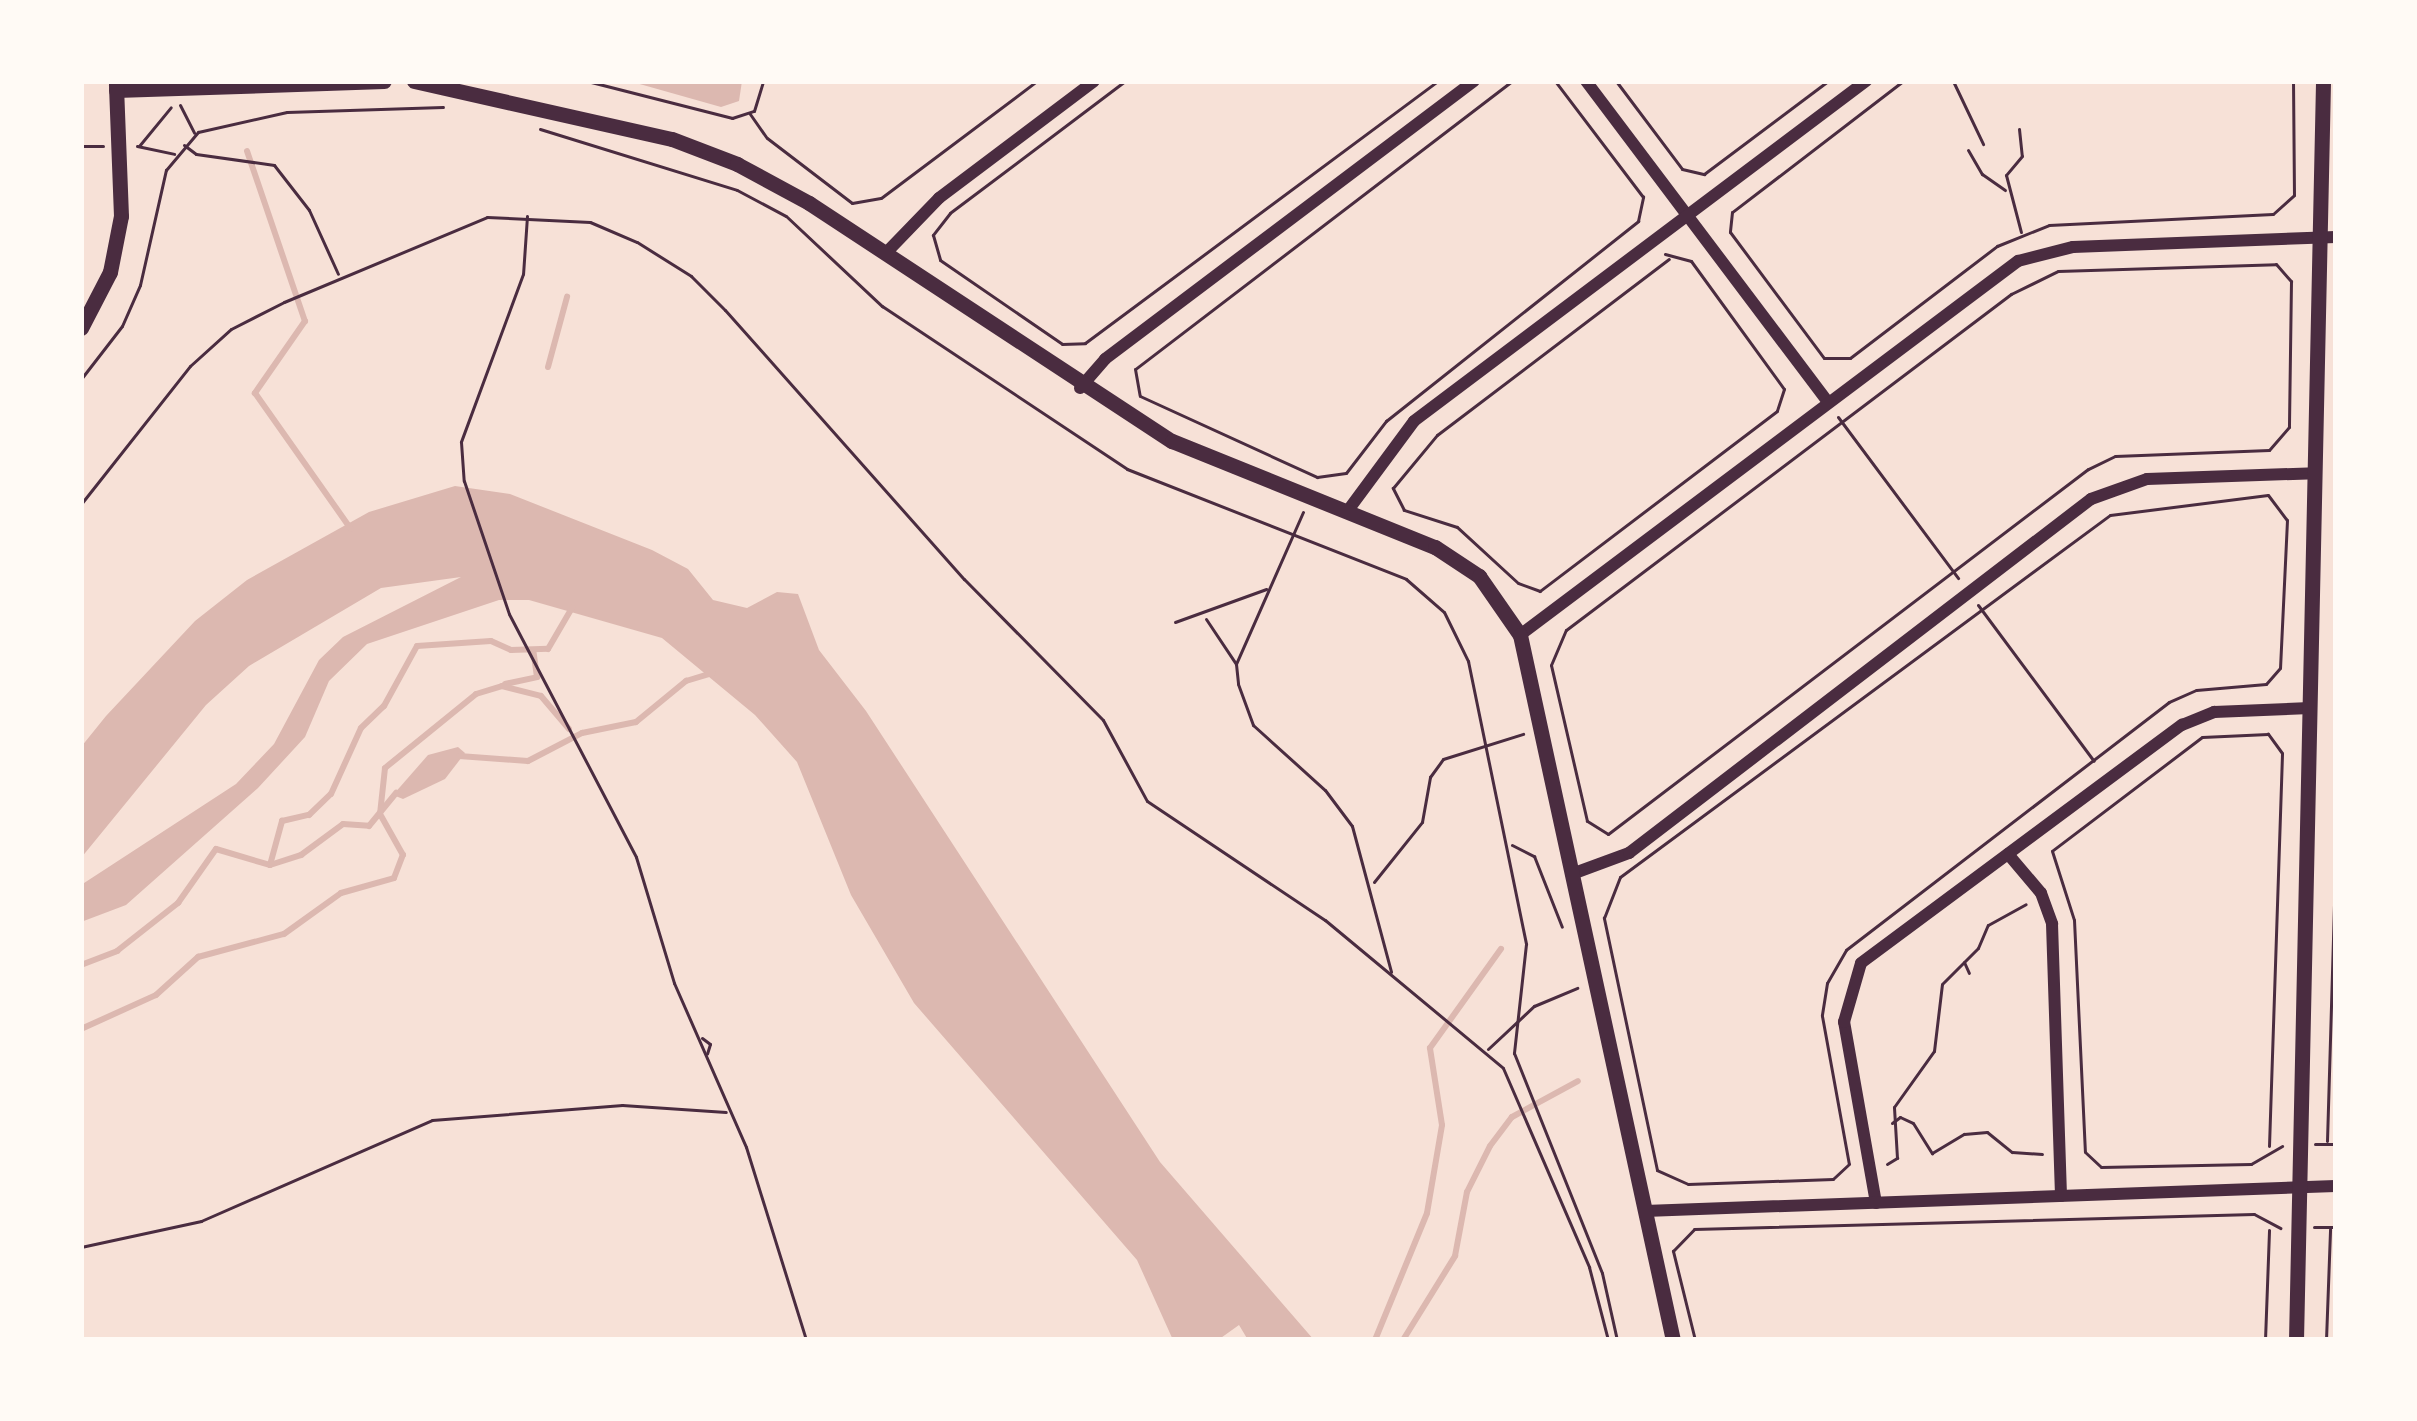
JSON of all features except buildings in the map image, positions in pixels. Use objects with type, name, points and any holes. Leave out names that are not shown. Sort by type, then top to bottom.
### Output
[{"type":"street","points":[[81,328],[110,272],[121,216],[116,86],[179,95],[384,81]]},
{"type":"street","points":[[414,81],[672,139],[777,184],[1080,388],[1172,441],[1349,509],[1479,576],[1520,635],[1673,1340]]},
{"type":"street","points":[[885,254],[939,198],[1094,81]]},
{"type":"street","points":[[1080,388],[1106,358],[1474,81]]},
{"type":"street","points":[[1586,81],[1827,401]]},
{"type":"street","points":[[1349,509],[1414,421],[1866,81]]},
{"type":"street","points":[[2296,1340],[2315,473],[2328,237],[2323,81]]},
{"type":"street","points":[[1520,635],[2018,261],[2047,251],[2328,237]]},
{"type":"street","points":[[1572,874],[1630,853],[2091,499],[2147,478],[2315,473]]},
{"type":"street","points":[[1876,1203],[1873,1164],[1844,1022],[1861,963],[2182,725],[2214,712],[2310,708]]},
{"type":"street","points":[[2008,854],[2041,893],[2052,924],[2061,1196]]},
{"type":"street","points":[[1646,1211],[2336,1186]]},
{"type":"path","points":[[587,81],[727,118],[750,114]]},
{"type":"path","points":[[750,114],[763,81]]},
{"type":"path","points":[[750,114],[767,138],[852,203],[881,198],[1037,81]]},
{"type":"path","points":[[1125,81],[950,213],[933,235],[940,260],[1062,344],[1085,343],[1438,81]]},
{"type":"path","points":[[1512,81],[1135,369],[1140,396],[1317,478],[1357,464],[1386,421],[1639,221],[1643,197],[1555,81]]},
{"type":"path","points":[[1616,81],[1682,169],[1704,174],[1828,81]]},
{"type":"path","points":[[1903,81],[1732,212],[1730,232],[1825,358],[1850,358],[2022,234],[2049,225],[2273,214],[2294,195],[2293,81]]},
{"type":"path","points":[[1953,81],[1983,144]]},
{"type":"path","points":[[179,95],[198,101]]},
{"type":"path","points":[[179,95],[196,134]]},
{"type":"path","points":[[176,154],[139,146],[154,120],[179,95]]},
{"type":"path","points":[[81,379],[122,326],[140,285],[176,154],[196,134],[219,121],[286,112],[417,103],[462,110]]},
{"type":"path","points":[[526,125],[737,190],[786,216],[882,306],[1042,417],[1127,469],[1406,579],[1444,612],[1468,661],[1510,845],[1526,944],[1512,1025],[1519,1068],[1602,1274],[1617,1340]]},
{"type":"path","points":[[2019,129],[2022,156],[2006,175],[2022,234]]},
{"type":"path","points":[[81,142],[81,215]]},
{"type":"path","points":[[184,145],[196,154],[266,164],[291,180],[339,276]]},
{"type":"path","points":[[1968,150],[1982,174],[2007,191]]},
{"type":"path","points":[[527,216],[524,274],[461,442],[464,481],[509,614],[636,857],[806,1340]]},
{"type":"path","points":[[81,504],[190,366],[231,329],[339,276],[487,217],[590,222],[691,276],[964,579],[1103,720],[1147,801],[1391,973],[1486,1050],[1526,1110],[1589,1268],[1608,1340]]},
{"type":"path","points":[[1669,259],[1691,261],[1784,389],[1777,411],[1540,591],[1518,583],[1457,526],[1404,510],[1394,488],[1437,435],[1669,259]]},
{"type":"path","points":[[2276,264],[2290,280],[2288,427],[2269,450],[2115,456],[2087,469],[1608,834],[1587,821],[1551,664],[1566,629],[2011,294],[2058,271],[2276,264]]},
{"type":"path","points":[[1236,664],[1317,478]]},
{"type":"path","points":[[2268,496],[2287,520],[2279,668],[2266,684],[2197,690],[2169,701],[1846,950],[1827,983],[1822,1016],[1849,1164],[1833,1179],[1688,1184],[1657,1170],[1619,988],[1604,918],[1620,878],[2110,515],[2268,496]]},
{"type":"path","points":[[1175,622],[1204,617],[1268,588]]},
{"type":"path","points":[[1204,617],[1236,664],[1253,724],[1339,806],[1372,884],[1391,973]]},
{"type":"path","points":[[1892,1123],[1900,1117],[1913,1124],[1932,1153],[1987,1132],[2012,1152],[2085,1152],[2101,1167],[2251,1164],[2270,1146],[2282,753],[2268,734],[2202,737],[2052,851],[2074,920],[2085,1152]]},
{"type":"path","points":[[1372,884],[1422,822],[1435,767],[1488,743]]},
{"type":"path","points":[[2326,1144],[2336,843]]},
{"type":"path","points":[[1510,845],[1534,856],[1561,927]]},
{"type":"path","points":[[1873,1164],[1897,1158],[1894,1107],[1934,1051],[1942,984],[1988,925],[2023,907]]},
{"type":"path","points":[[1964,960],[1969,973]]},
{"type":"path","points":[[1486,1050],[1512,1025],[1563,990],[1596,985]]},
{"type":"path","points":[[81,1247],[201,1221],[432,1120],[622,1105],[729,1112]]},
{"type":"path","points":[[1695,1340],[1673,1251],[1694,1228],[2254,1214],[2269,1228],[2265,1340]]},
{"type":"path","points":[[2326,1340],[2330,1227]]},
{"type":"shaded area","points":[[629,81],[742,81],[739,101],[721,107]]},
{"type":"shaded area","points":[[455,486],[510,494],[652,550],[688,569],[713,600],[747,608],[777,592],[798,594],[819,650],[866,711],[1160,1162],[1314,1340],[1248,1340],[1239,1325],[1218,1340],[1173,1340],[1137,1260],[914,1003],[851,895],[797,762],[755,715],[662,638],[529,600],[499,600],[367,644],[329,681],[305,737],[258,788],[126,905],[81,922],[81,885],[236,784],[274,744],[319,660],[343,637],[461,577],[381,588],[249,666],[206,705],[81,858],[81,747],[106,716],[195,621],[247,580],[369,512]]},
{"type":"shaded area","points":[[458,747],[465,753],[445,779],[403,799],[393,795],[428,755]]},
{"type":"waterway","points":[[247,151],[305,321],[255,393],[351,529]]},
{"type":"waterway","points":[[548,367],[567,297]]},
{"type":"waterway","points":[[270,865],[282,821],[309,815],[331,794],[361,728],[384,706],[417,646],[491,641],[511,650],[548,649],[572,608]]},
{"type":"waterway","points":[[505,684],[537,677],[533,650]]},
{"type":"waterway","points":[[459,756],[528,761],[582,733],[636,722],[686,681],[713,673]]},
{"type":"waterway","points":[[81,1029],[156,995],[198,957],[284,934],[341,893],[394,878],[403,855],[380,814],[385,768],[476,694],[502,686],[541,696],[569,729]]},
{"type":"waterway","points":[[81,965],[117,951],[178,903],[216,849],[270,865],[301,855],[343,824],[369,826],[396,793]]},
{"type":"waterway","points":[[1375,1340],[1427,1213],[1442,1125],[1430,1048],[1501,949]]},
{"type":"waterway","points":[[1403,1340],[1455,1256],[1467,1192],[1490,1146],[1512,1117],[1578,1081]]}]
